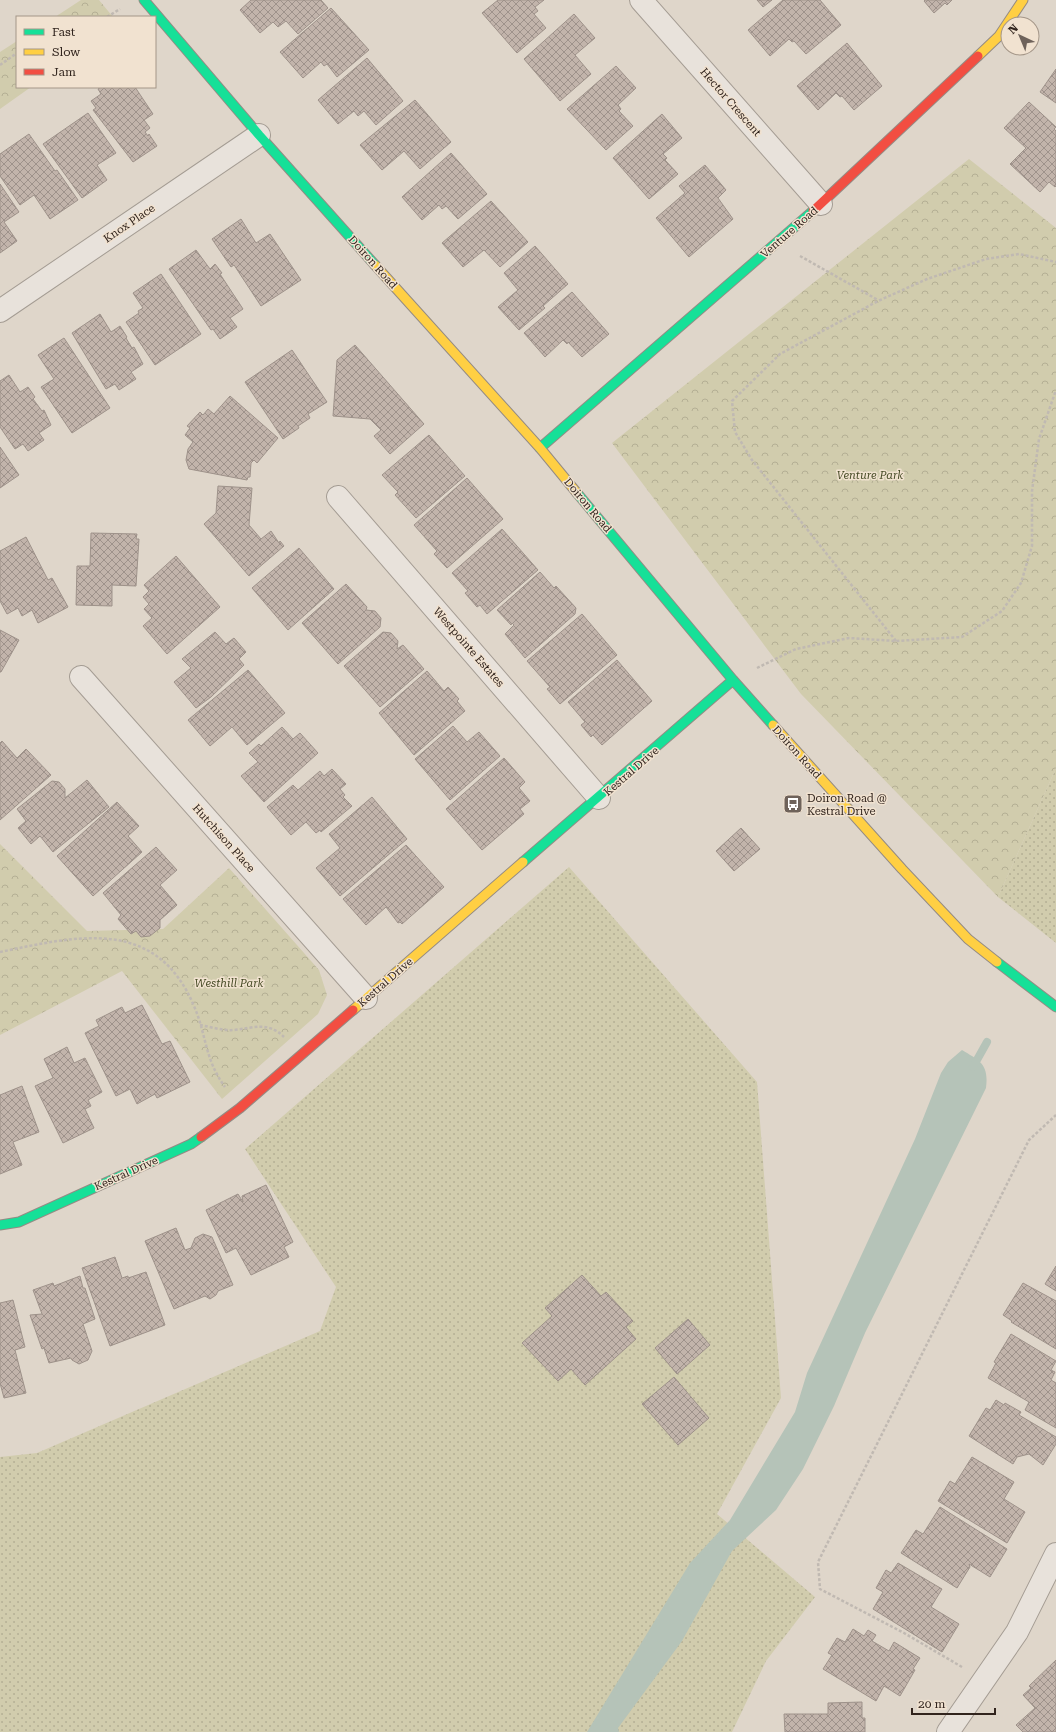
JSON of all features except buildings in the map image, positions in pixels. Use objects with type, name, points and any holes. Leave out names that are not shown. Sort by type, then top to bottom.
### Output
[{"type":"street","name":"Doiron Road","points":[[144,0],[259,135],[540,448],[733,680],[902,869],[968,939],[1042,998],[1056,1007]]},
{"type":"street","name":"Hector Crescent","points":[[641,0],[821,204]]},
{"type":"street","name":"Venture Road","points":[[540,448],[821,204],[999,36],[1023,0]]},
{"type":"street","name":"Knox Place","points":[[0,310],[259,135]]},
{"type":"street","name":"Westpointe Estates","points":[[338,497],[599,798]]},
{"type":"street","name":"Hutchison Place","points":[[81,677],[366,998]]},
{"type":"street","name":"Kestral Drive","points":[[0,1225],[19,1222],[191,1144],[240,1108],[599,798],[733,680]]},
{"type":"street","points":[[948,1732],[1017,1632],[1056,1554]]},
{"type":"path","points":[[0,65],[16,54]]},
{"type":"path","points":[[777,243],[878,301]]},
{"type":"path","points":[[896,641],[752,460],[735,432],[732,401],[780,354],[878,301],[927,279],[986,259],[1020,254],[1056,262]]},
{"type":"path","points":[[733,680],[796,649],[849,638],[896,641],[962,637],[1002,611],[1021,583],[1032,546],[1032,491],[1039,439],[1056,390]]},
{"type":"path","points":[[0,952],[59,939],[118,939],[135,943],[158,957],[182,982],[195,1006],[210,1063],[240,1108]]},
{"type":"path","points":[[200,1025],[233,1030],[266,1026],[278,1031],[301,1055]]},
{"type":"path","points":[[983,1680],[904,1633],[820,1589],[818,1562],[1029,1140],[1056,1115]]},
{"type":"green space","points":[[81,0],[99,0],[112,16],[57,16]]},
{"type":"green space","points":[[16,42],[16,88],[30,88],[0,109],[0,52]]},
{"type":"green space","name":"Venture Park","points":[[969,159],[1056,228],[1056,768],[998,897],[801,694],[612,443]]},
{"type":"green space","points":[[1056,768],[1056,943],[998,897]]},
{"type":"green space","name":"Westhill Park","points":[[0,844],[87,931],[163,929],[229,868],[319,970],[327,995],[318,1014],[222,1099],[122,971],[0,1035]]},
{"type":"green space","points":[[569,867],[757,1082],[781,1398],[717,1514],[815,1597],[766,1661],[732,1732],[0,1732],[0,1457],[37,1453],[320,1331],[336,1287],[245,1149]]},
{"type":"shaded area","points":[[962,1050],[982,1064],[986,1073],[986,1088],[865,1333],[834,1406],[803,1469],[776,1510],[732,1551],[682,1641],[618,1728],[619,1732],[587,1732],[690,1563],[730,1520],[795,1412],[807,1373],[915,1139],[941,1073],[948,1062]]},
{"type":"waterway","points":[[973,1067],[987,1042]]},
{"type":"traffic: fast","points":[[144,0],[259,135],[375,265]]},
{"type":"traffic: fast","points":[[540,448],[813,211]]},
{"type":"traffic: fast","points":[[577,493],[733,680],[773,725]]},
{"type":"traffic: fast","points":[[523,862],[733,680]]},
{"type":"traffic: fast","points":[[997,962],[1056,1007]]},
{"type":"traffic: fast","points":[[0,1225],[19,1222],[191,1144],[201,1137]]},
{"type":"traffic: slow","points":[[978,56],[999,36],[1023,0]]},
{"type":"traffic: slow","points":[[375,265],[540,448],[577,493]]},
{"type":"traffic: slow","points":[[773,725],[902,869],[968,939],[997,962]]},
{"type":"traffic: slow","points":[[353,1010],[523,862]]},
{"type":"traffic: jam","points":[[813,211],[978,56]]},
{"type":"traffic: jam","points":[[201,1137],[240,1108],[353,1010]]},
{"type":"place","name":"Doiron Road @ Kestral Drive","points":[[793,804]]}]
